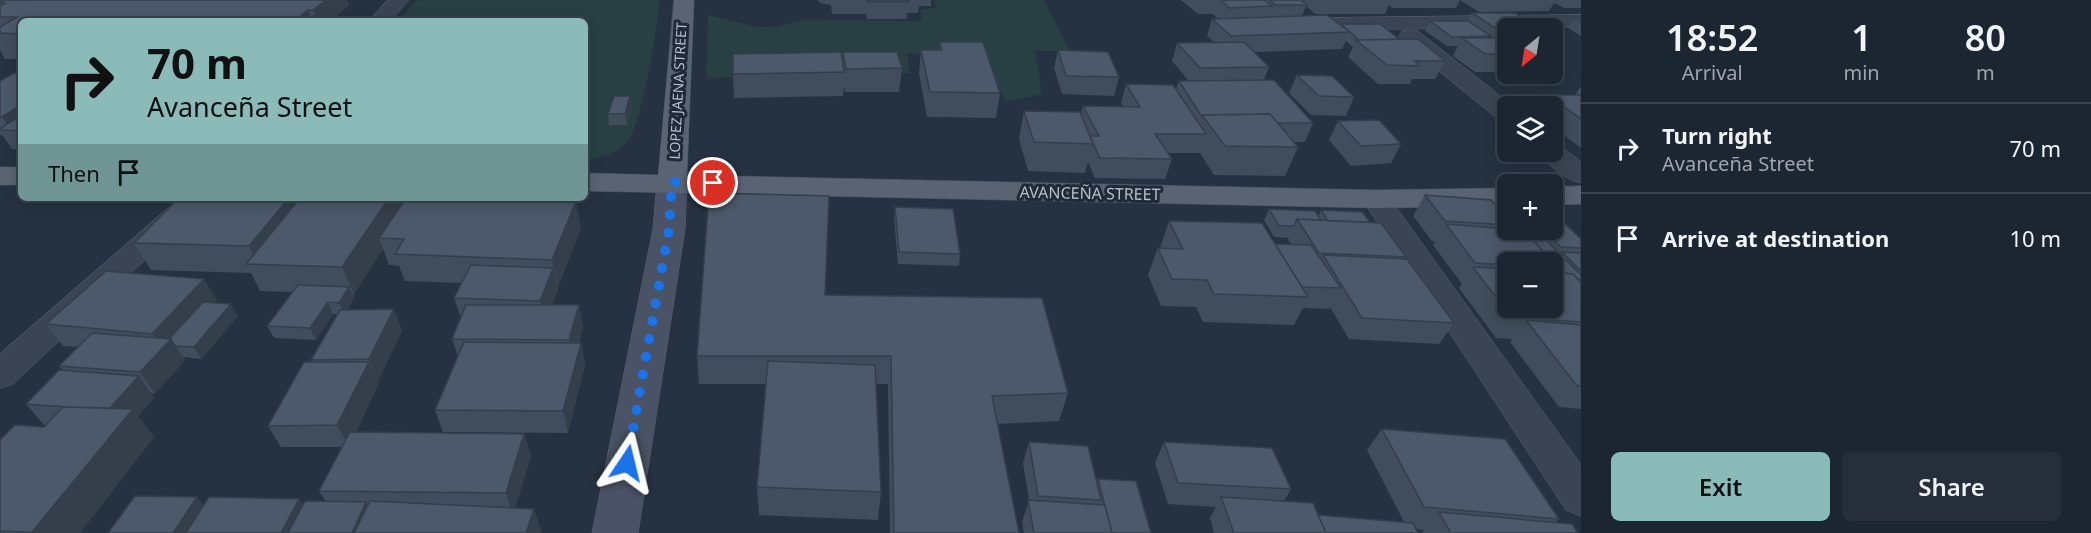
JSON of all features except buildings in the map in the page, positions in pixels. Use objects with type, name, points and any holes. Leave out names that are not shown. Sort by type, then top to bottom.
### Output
[{"type":"main road","name":"LOPEZ JAENA STREET","points":[[672,182],[684,0]]},
{"type":"main road","points":[[0,176],[18,176]]},
{"type":"main road","name":"AVANCEÑA STREET","points":[[588,182],[672,182],[1376,199],[1497,196]]},
{"type":"main road","points":[[615,533],[669,229],[672,182]]},
{"type":"main road","points":[[1563,196],[1581,195]]},
{"type":"street","points":[[382,18],[399,0]]},
{"type":"street","points":[[1302,24],[1581,21]]},
{"type":"street","points":[[1394,23],[1497,106]]},
{"type":"street","points":[[1563,161],[1581,175]]},
{"type":"street","points":[[1376,199],[1581,498]]},
{"type":"street","points":[[0,375],[194,201]]},
{"type":"green space","points":[[417,0],[660,0],[643,97],[633,132],[627,142],[618,149],[588,159],[588,18],[401,18]]},
{"type":"green space","points":[[934,0],[1044,0],[1070,51],[1035,51],[1042,94],[1005,102],[985,53],[907,54],[910,73],[706,78],[708,15],[757,27],[775,27],[802,20],[922,21],[920,9],[936,8]]},
{"type":"route","points":[[627,463],[669,229],[672,182],[713,183]]}]
